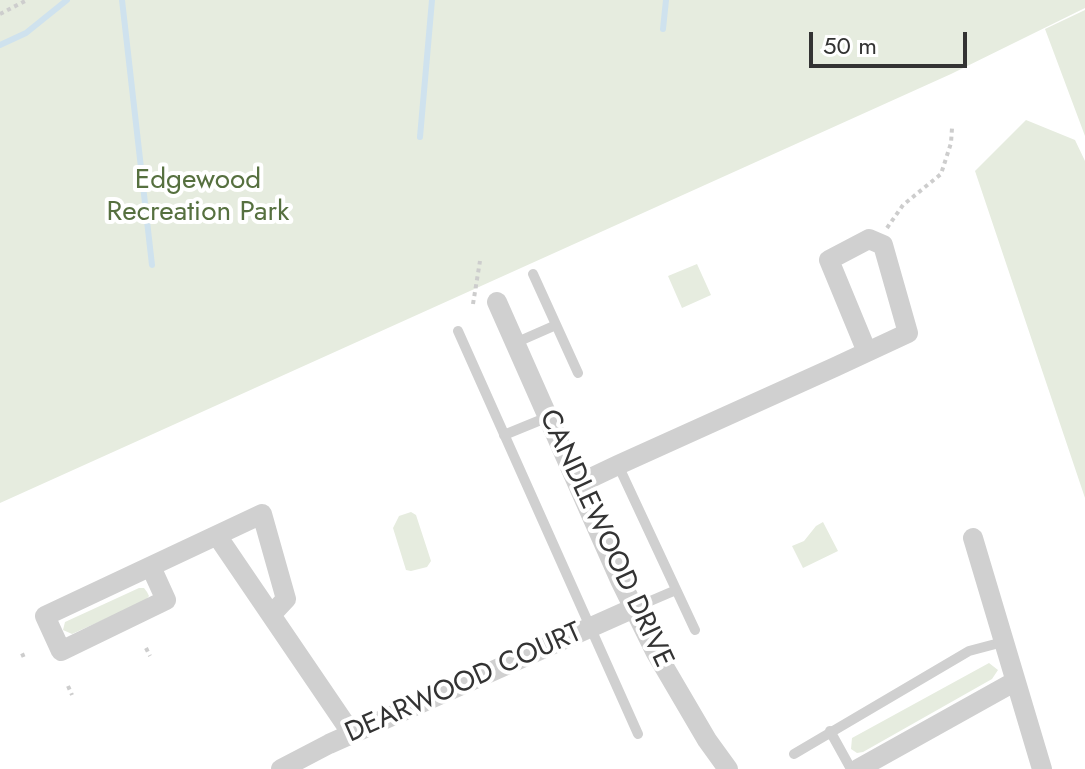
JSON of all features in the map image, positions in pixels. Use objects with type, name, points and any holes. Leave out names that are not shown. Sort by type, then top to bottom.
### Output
[{"type":"street","points":[[578,484],[618,465],[867,352],[908,333],[883,245],[869,239],[829,260],[867,352]]},
{"type":"street","name":"CANDLEWOOD DRIVE","points":[[497,302],[634,608],[679,694],[728,769]]},
{"type":"street","points":[[151,567],[166,600],[61,651],[45,616],[262,514],[286,599],[271,615]]},
{"type":"street","points":[[218,537],[352,734]]},
{"type":"street","points":[[973,538],[1042,769]]},
{"type":"street","name":"DEARWOOD COURT","points":[[291,766],[352,734],[634,608]]},
{"type":"street","points":[[858,769],[1014,682]]},
{"type":"lane","points":[[533,274],[578,373]]},
{"type":"lane","points":[[515,343],[556,325]]},
{"type":"lane","points":[[458,331],[638,734]]},
{"type":"lane","points":[[504,435],[548,417]]},
{"type":"lane","points":[[618,465],[695,630]]},
{"type":"lane","points":[[634,608],[676,590]]},
{"type":"lane","points":[[794,754],[969,651],[1003,642]]},
{"type":"lane","points":[[830,731],[851,769]]},
{"type":"path","points":[[0,14],[27,0]]},
{"type":"path","points":[[877,243],[903,205],[941,174],[949,151],[952,128]]},
{"type":"path","points":[[473,304],[480,261]]},
{"type":"path","points":[[146,648],[150,656]]},
{"type":"path","points":[[21,656],[28,653]]},
{"type":"path","points":[[68,686],[72,695]]},
{"type":"green space","name":"Edgewood Recreation Park","points":[[0,0],[1085,0],[1085,8],[951,74],[0,503]]},
{"type":"green space","points":[[1085,10],[1085,136],[1045,29]]},
{"type":"green space","points":[[1026,120],[1075,140],[1085,161],[1085,498],[975,171]]},
{"type":"green space","points":[[697,264],[711,295],[682,308],[668,276]]},
{"type":"green space","points":[[411,512],[416,515],[431,561],[427,567],[411,571],[406,570],[393,528],[399,516]]},
{"type":"green space","points":[[823,522],[838,551],[803,568],[792,546],[804,541]]},
{"type":"green space","points":[[144,588],[149,596],[145,601],[72,634],[63,630],[65,622]]},
{"type":"green space","points":[[989,663],[998,670],[992,679],[863,752],[857,753],[851,749],[852,738]]},
{"type":"waterway","points":[[0,45],[26,33],[67,0]]},
{"type":"waterway","points":[[122,0],[152,265]]},
{"type":"waterway","points":[[420,137],[432,0]]},
{"type":"waterway","points":[[663,29],[666,0]]}]
